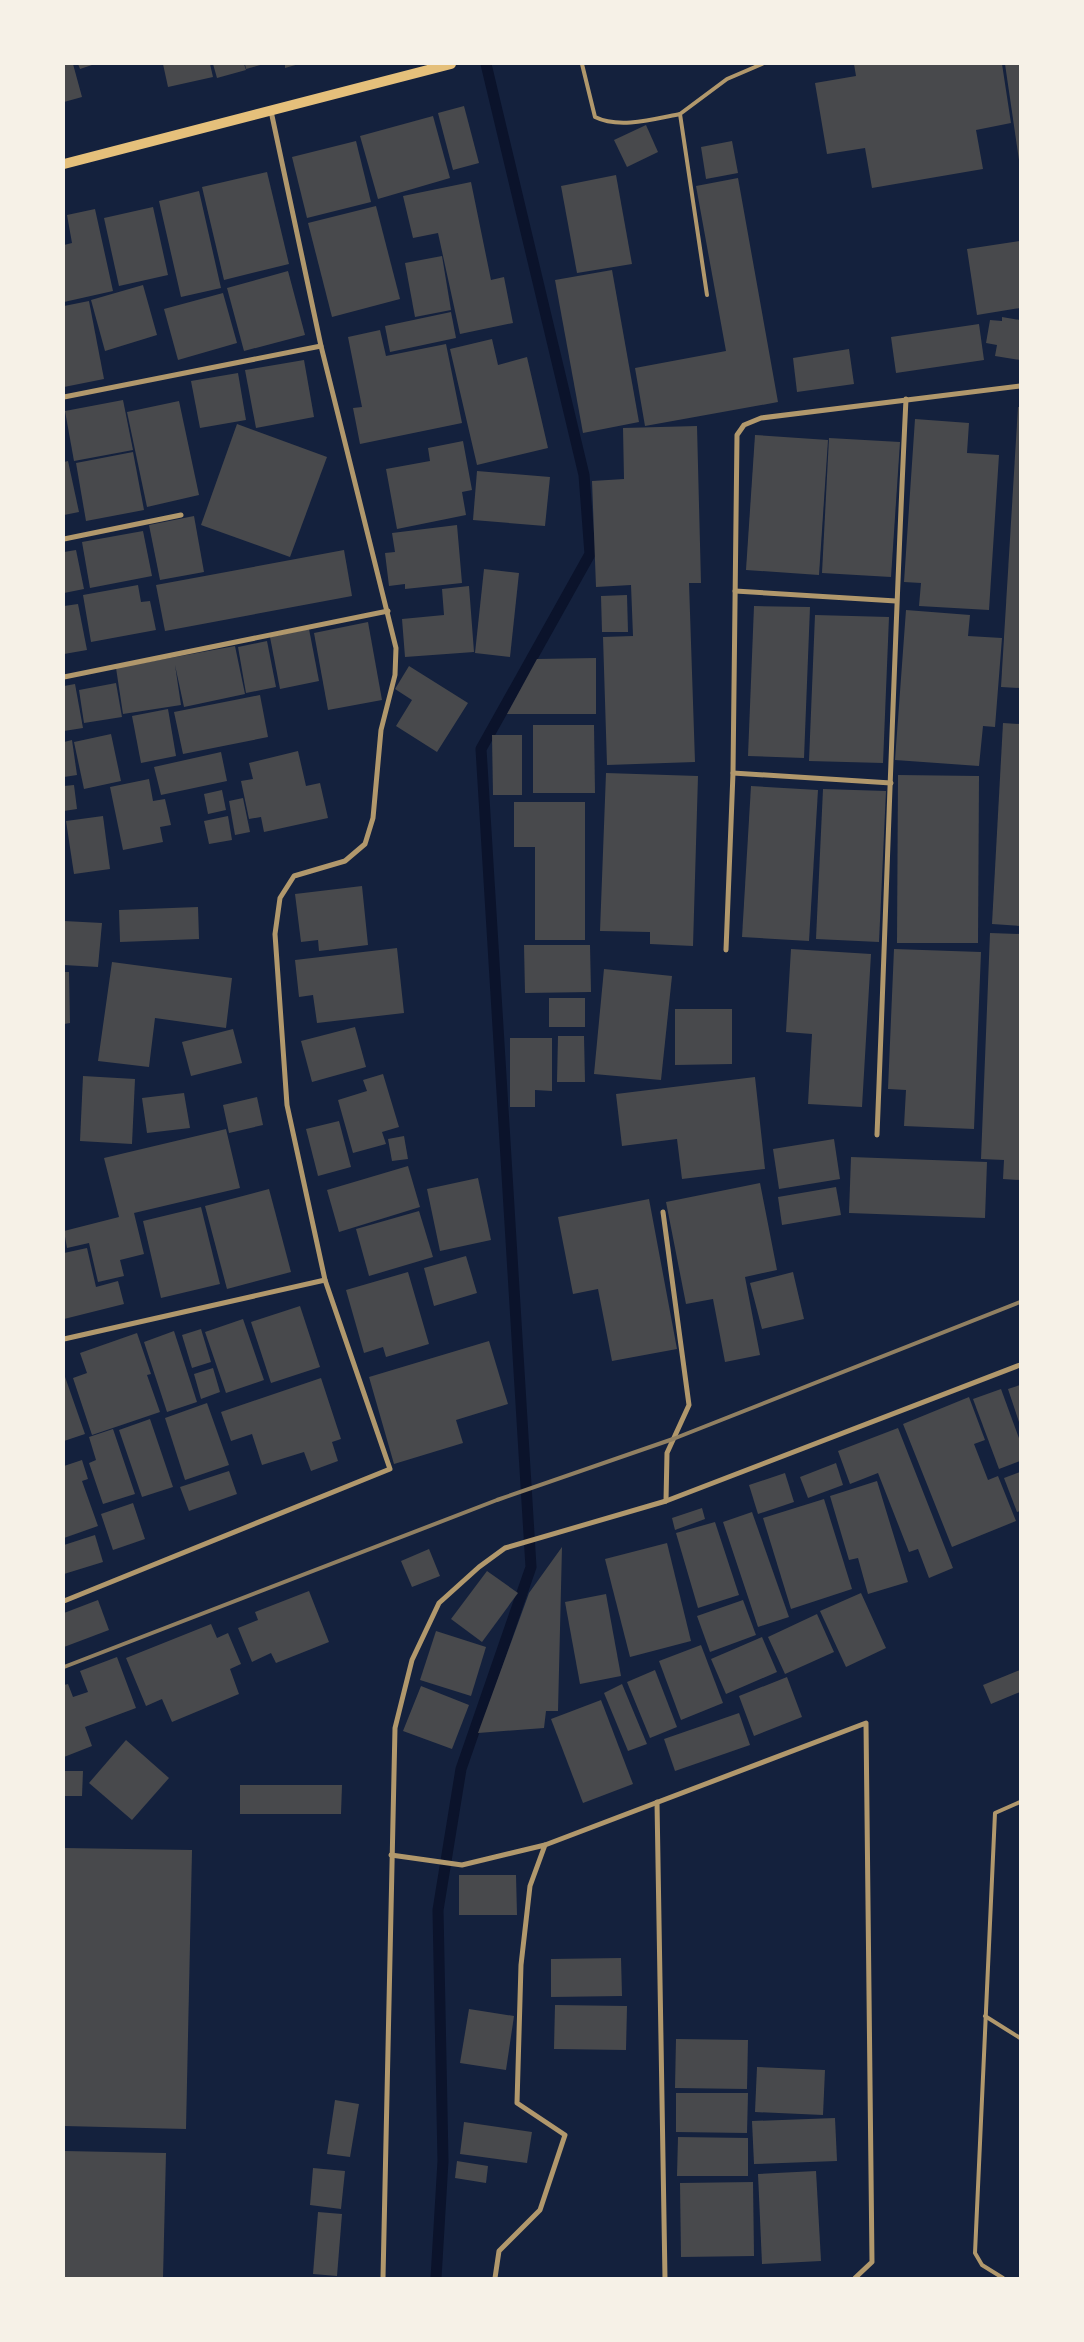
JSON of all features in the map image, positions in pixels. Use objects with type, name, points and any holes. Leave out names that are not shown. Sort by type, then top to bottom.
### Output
[{"type":"main road","points":[[64,164],[451,64]]},
{"type":"street","points":[[64,1601],[390,1469],[325,1280],[287,1105],[275,934],[280,898],[294,876],[345,860],[365,844],[373,818],[381,730],[395,675],[396,648],[321,346],[271,111]]},
{"type":"street","points":[[64,397],[321,346]]},
{"type":"street","points":[[726,950],[733,773],[737,436],[744,425],[762,418],[1020,386]]},
{"type":"street","points":[[877,1135],[896,601],[906,399]]},
{"type":"street","points":[[64,539],[181,515]]},
{"type":"street","points":[[735,591],[896,601]]},
{"type":"street","points":[[64,677],[388,611]]},
{"type":"street","points":[[733,773],[891,783]]},
{"type":"street","points":[[663,1212],[689,1405],[667,1453],[666,1500]]},
{"type":"street","points":[[64,1339],[325,1280]]},
{"type":"street","points":[[383,2278],[391,1855],[396,1728],[412,1660],[439,1603],[479,1567],[505,1548],[553,1532],[666,1500],[1020,1365]]},
{"type":"street","points":[[391,1855],[420,1861],[462,1865],[545,1845],[866,1723],[872,2262],[855,2278]]},
{"type":"street","points":[[658,1802],[665,2278]]},
{"type":"street","points":[[495,2278],[499,2251],[540,2210],[565,2135],[517,2103],[521,1965],[530,1886],[545,1845]]},
{"type":"lane","points":[[582,64],[595,117],[606,123],[648,120],[680,114],[727,79],[762,64]]},
{"type":"lane","points":[[680,114],[707,295]]},
{"type":"lane","points":[[1003,2278],[982,2265],[974,2253],[995,1813],[1020,1802]]},
{"type":"lane","points":[[985,2016],[1020,2038]]},
{"type":"building","points":[[64,64],[73,64],[82,97],[64,102]]},
{"type":"building","points":[[78,64],[95,64],[80,69]]},
{"type":"building","points":[[163,64],[210,64],[213,77],[168,87]]},
{"type":"building","points":[[213,64],[244,64],[246,70],[217,78]]},
{"type":"building","points":[[245,64],[264,64],[246,69]]},
{"type":"building","points":[[285,64],[299,64],[285,68]]},
{"type":"building","points":[[854,64],[1002,64],[1011,123],[976,130],[983,169],[872,188],[865,148],[827,154],[815,83],[856,76]]},
{"type":"building","points":[[1005,64],[1020,64],[1020,160],[1019,160]]},
{"type":"building","points":[[464,106],[479,163],[453,170],[438,113]]},
{"type":"building","points":[[433,116],[450,178],[378,199],[360,136]]},
{"type":"building","points":[[646,125],[658,152],[627,167],[614,140]]},
{"type":"building","points":[[356,141],[371,202],[307,218],[292,157]]},
{"type":"building","points":[[732,141],[738,173],[706,179],[701,147]]},
{"type":"building","points":[[267,172],[289,264],[224,280],[202,187]]},
{"type":"building","points":[[616,175],[632,264],[577,273],[561,186]]},
{"type":"building","points":[[738,178],[778,402],[645,426],[635,368],[726,351],[696,186]]},
{"type":"building","points":[[471,182],[491,280],[504,277],[513,323],[460,334],[438,233],[413,238],[403,196]]},
{"type":"building","points":[[199,191],[221,288],[181,297],[159,201]]},
{"type":"building","points":[[376,206],[400,299],[332,317],[308,223]]},
{"type":"building","points":[[153,207],[168,275],[119,286],[104,218]]},
{"type":"building","points":[[95,209],[113,291],[64,302],[64,245],[72,243],[67,215]]},
{"type":"building","points":[[1020,241],[1020,308],[977,315],[967,249]]},
{"type":"building","points":[[442,256],[451,310],[415,317],[405,263]]},
{"type":"building","points":[[612,270],[639,422],[583,433],[555,280]]},
{"type":"building","points":[[288,271],[305,335],[244,351],[227,288]]},
{"type":"building","points":[[143,285],[157,335],[105,351],[91,300]]},
{"type":"building","points":[[223,293],[237,343],[178,360],[164,309]]},
{"type":"building","points":[[89,301],[104,379],[64,387],[64,306]]},
{"type":"building","points":[[451,312],[456,338],[390,352],[385,326]]},
{"type":"building","points":[[1002,317],[1020,320],[1020,360],[995,356],[997,345],[986,343],[990,320],[1002,321]]},
{"type":"building","points":[[979,324],[984,360],[896,373],[891,337]]},
{"type":"building","points":[[380,330],[386,356],[446,344],[462,423],[360,444],[353,408],[362,407],[348,337]]},
{"type":"building","points":[[492,339],[498,365],[527,357],[548,448],[477,465],[450,349]]},
{"type":"building","points":[[849,349],[854,384],[797,392],[793,358]]},
{"type":"building","points":[[304,360],[314,417],[256,428],[245,370]]},
{"type":"building","points":[[238,373],[246,420],[200,428],[191,381]]},
{"type":"building","points":[[123,400],[133,450],[74,461],[65,411]]},
{"type":"building","points":[[179,401],[199,495],[147,507],[127,412]]},
{"type":"building","points":[[1018,407],[1020,407],[1020,688],[1001,687]]},
{"type":"building","points":[[915,419],[969,423],[967,453],[999,455],[989,610],[919,606],[921,583],[904,582]]},
{"type":"building","points":[[237,424],[327,457],[290,557],[201,525]]},
{"type":"building","points":[[697,426],[701,583],[689,583],[695,762],[607,765],[603,637],[633,636],[631,585],[596,587],[592,481],[624,479],[623,428]]},
{"type":"building","points":[[755,435],[828,440],[819,575],[746,570]]},
{"type":"building","points":[[829,438],[900,442],[891,577],[822,573]]},
{"type":"building","points":[[463,441],[472,490],[462,492],[466,515],[397,529],[386,469],[430,461],[428,448]]},
{"type":"building","points":[[133,452],[144,510],[86,521],[76,463]]},
{"type":"building","points":[[68,461],[79,512],[64,515],[64,462]]},
{"type":"building","points":[[477,471],[550,477],[545,526],[473,520]]},
{"type":"building","points":[[194,516],[204,572],[160,580],[149,525]]},
{"type":"building","points":[[457,525],[462,583],[405,589],[405,584],[389,586],[385,553],[395,552],[392,533]]},
{"type":"building","points":[[143,531],[152,576],[90,588],[82,542]]},
{"type":"building","points":[[76,550],[84,589],[64,593],[64,552]]},
{"type":"building","points":[[344,550],[352,596],[165,631],[156,585]]},
{"type":"building","points":[[484,569],[519,573],[510,657],[475,653]]},
{"type":"building","points":[[138,585],[141,602],[150,601],[156,630],[91,642],[83,595]]},
{"type":"building","points":[[469,586],[474,652],[405,657],[402,619],[444,615],[442,589]]},
{"type":"building","points":[[627,595],[628,632],[602,632],[601,596]]},
{"type":"building","points":[[78,604],[87,650],[64,654],[64,606]]},
{"type":"building","points":[[754,606],[810,607],[804,758],[748,756]]},
{"type":"building","points":[[906,610],[970,615],[968,636],[1002,638],[995,727],[983,726],[979,766],[895,760]]},
{"type":"building","points":[[815,615],[889,617],[883,763],[809,761]]},
{"type":"building","points":[[368,622],[382,700],[328,710],[314,633]]},
{"type":"building","points":[[309,629],[319,681],[280,689],[270,637]]},
{"type":"building","points":[[267,641],[276,687],[246,693],[238,647]]},
{"type":"building","points":[[235,646],[245,694],[184,707],[175,665],[181,705],[123,714],[116,668]]},
{"type":"building","points":[[596,658],[596,714],[507,714],[537,659]]},
{"type":"building","points":[[409,666],[468,703],[437,752],[396,726],[412,700],[395,689]]},
{"type":"building","points":[[116,683],[122,717],[84,723],[79,690]]},
{"type":"building","points":[[75,684],[83,728],[64,731],[64,686]]},
{"type":"building","points":[[260,695],[268,737],[183,754],[174,712]]},
{"type":"building","points":[[168,709],[176,756],[141,763],[132,716]]},
{"type":"building","points":[[1003,723],[1020,724],[1020,926],[992,924]]},
{"type":"building","points":[[533,725],[594,725],[595,793],[533,793]]},
{"type":"building","points":[[111,734],[121,781],[84,789],[74,742]]},
{"type":"building","points":[[492,735],[522,735],[522,795],[493,795]]},
{"type":"building","points":[[72,740],[77,775],[64,777],[64,742]]},
{"type":"building","points":[[298,751],[306,786],[320,783],[328,818],[264,832],[261,817],[249,819],[241,781],[253,779],[249,763]]},
{"type":"building","points":[[221,752],[227,781],[161,795],[154,767]]},
{"type":"building","points":[[606,773],[698,776],[693,946],[650,944],[650,932],[600,931]]},
{"type":"building","points":[[898,775],[979,776],[978,943],[897,943]]},
{"type":"building","points":[[149,779],[153,801],[165,799],[171,825],[160,827],[163,842],[123,850],[110,787]]},
{"type":"building","points":[[74,785],[77,809],[64,811],[64,786]]},
{"type":"building","points":[[751,786],[818,790],[809,941],[742,937]]},
{"type":"building","points":[[823,789],[886,791],[879,942],[816,939]]},
{"type":"building","points":[[222,790],[226,810],[208,814],[204,794]]},
{"type":"building","points":[[243,798],[250,832],[235,835],[229,801]]},
{"type":"building","points":[[514,802],[585,802],[585,940],[535,940],[535,847],[514,847]]},
{"type":"building","points":[[103,816],[110,869],[74,874],[66,821]]},
{"type":"building","points":[[228,816],[232,840],[209,844],[204,821]]},
{"type":"building","points":[[362,886],[368,945],[319,951],[318,940],[301,942],[295,894]]},
{"type":"building","points":[[198,907],[199,939],[120,942],[119,910]]},
{"type":"building","points":[[64,921],[102,923],[98,967],[64,965]]},
{"type":"building","points":[[990,933],[1020,934],[1020,1180],[1003,1179],[1004,1160],[981,1159]]},
{"type":"building","points":[[524,945],[590,945],[591,992],[525,993]]},
{"type":"building","points":[[397,948],[404,1013],[317,1023],[313,995],[299,997],[295,960]]},
{"type":"building","points":[[791,949],[871,954],[862,1107],[808,1104],[812,1034],[786,1032]]},
{"type":"building","points":[[894,949],[981,952],[974,1129],[904,1126],[906,1090],[888,1089]]},
{"type":"building","points":[[112,962],[232,978],[226,1028],[155,1018],[149,1067],[98,1061]]},
{"type":"building","points":[[604,969],[672,976],[661,1080],[594,1074]]},
{"type":"building","points":[[64,972],[69,972],[70,1023],[64,1024]]},
{"type":"building","points":[[549,998],[585,998],[585,1027],[549,1027]]},
{"type":"building","points":[[675,1009],[732,1009],[732,1064],[675,1065]]},
{"type":"building","points":[[355,1027],[366,1067],[312,1082],[301,1041]]},
{"type":"building","points":[[233,1029],[242,1063],[191,1076],[182,1042]]},
{"type":"building","points":[[558,1036],[584,1036],[585,1082],[557,1082]]},
{"type":"building","points":[[510,1038],[552,1038],[552,1091],[535,1090],[535,1107],[510,1107]]},
{"type":"building","points":[[383,1074],[399,1127],[382,1132],[386,1144],[353,1153],[338,1100],[367,1091],[363,1080]]},
{"type":"building","points":[[83,1076],[135,1079],[132,1144],[80,1141]]},
{"type":"building","points":[[755,1077],[765,1169],[682,1179],[677,1139],[622,1146],[616,1094]]},
{"type":"building","points":[[184,1093],[190,1128],[147,1133],[142,1098]]},
{"type":"building","points":[[257,1097],[263,1125],[229,1133],[223,1105]]},
{"type":"building","points":[[339,1121],[351,1167],[318,1176],[306,1129]]},
{"type":"building","points":[[226,1129],[240,1188],[134,1213],[144,1254],[120,1260],[124,1276],[98,1282],[89,1243],[67,1248],[64,1231],[119,1217],[104,1158]]},
{"type":"building","points":[[404,1136],[408,1159],[392,1161],[388,1139]]},
{"type":"building","points":[[834,1139],[840,1179],[779,1189],[773,1149]]},
{"type":"building","points":[[851,1157],[987,1162],[985,1218],[849,1213]]},
{"type":"building","points":[[408,1166],[420,1207],[339,1232],[327,1190]]},
{"type":"building","points":[[478,1178],[491,1240],[440,1251],[427,1189]]},
{"type":"building","points":[[760,1183],[777,1270],[745,1277],[760,1355],[725,1362],[713,1299],[686,1304],[666,1202]]},
{"type":"building","points":[[836,1187],[841,1215],[782,1225],[778,1197]]},
{"type":"building","points":[[269,1189],[291,1272],[227,1289],[205,1206]]},
{"type":"building","points":[[649,1199],[677,1349],[612,1361],[598,1289],[573,1294],[558,1217]]},
{"type":"building","points":[[201,1207],[220,1284],[161,1298],[143,1221]]},
{"type":"building","points":[[419,1211],[433,1257],[369,1276],[356,1229]]},
{"type":"building","points":[[87,1248],[96,1287],[118,1281],[124,1304],[64,1319],[64,1253]]},
{"type":"building","points":[[466,1256],[477,1293],[434,1306],[424,1268]]},
{"type":"building","points":[[408,1272],[429,1344],[386,1357],[383,1347],[364,1353],[346,1290]]},
{"type":"building","points":[[793,1272],[804,1319],[762,1329],[750,1283]]},
{"type":"building","points":[[300,1306],[320,1367],[271,1383],[251,1322]]},
{"type":"building","points":[[243,1319],[264,1380],[226,1393],[205,1332]]},
{"type":"building","points":[[201,1329],[211,1362],[192,1368],[182,1335]]},
{"type":"building","points":[[174,1331],[197,1402],[167,1412],[144,1342]]},
{"type":"building","points":[[137,1333],[151,1374],[147,1375],[160,1412],[92,1435],[73,1378],[87,1373],[80,1353]]},
{"type":"building","points":[[489,1341],[508,1404],[456,1420],[463,1443],[394,1464],[369,1377]]},
{"type":"building","points":[[213,1368],[220,1392],[201,1399],[194,1374]]},
{"type":"building","points":[[64,1374],[85,1434],[64,1441]]},
{"type":"building","points":[[321,1378],[341,1439],[332,1442],[338,1461],[311,1471],[304,1452],[262,1465],[252,1434],[231,1441],[221,1412]]},
{"type":"building","points":[[1020,1385],[1020,1425],[1008,1389]]},
{"type":"building","points":[[1001,1389],[1020,1441],[1020,1461],[999,1469],[973,1399]]},
{"type":"building","points":[[969,1397],[985,1440],[974,1444],[988,1480],[998,1476],[1016,1521],[952,1547],[903,1424]]},
{"type":"building","points":[[207,1403],[229,1465],[185,1480],[165,1418]]},
{"type":"building","points":[[150,1419],[173,1487],[142,1497],[119,1430]]},
{"type":"building","points":[[898,1428],[953,1568],[929,1578],[918,1549],[909,1552],[878,1473],[850,1484],[838,1451]]},
{"type":"building","points":[[113,1429],[135,1494],[103,1504],[89,1463],[96,1460],[89,1437]]},
{"type":"building","points":[[82,1460],[88,1479],[82,1481],[98,1526],[64,1538],[64,1466]]},
{"type":"building","points":[[836,1463],[843,1485],[808,1498],[800,1477]]},
{"type":"building","points":[[229,1471],[237,1494],[189,1511],[180,1487]]},
{"type":"building","points":[[1020,1472],[1020,1511],[1017,1512],[1004,1478]]},
{"type":"building","points":[[785,1473],[794,1502],[758,1514],[749,1485]]},
{"type":"building","points":[[877,1481],[908,1582],[868,1594],[858,1558],[849,1560],[830,1496]]},
{"type":"building","points":[[824,1499],[852,1589],[791,1609],[763,1518]]},
{"type":"building","points":[[133,1503],[145,1539],[113,1550],[101,1514]]},
{"type":"building","points":[[702,1508],[705,1519],[675,1530],[672,1518]]},
{"type":"building","points":[[752,1512],[789,1617],[758,1627],[723,1522]]},
{"type":"building","points":[[715,1522],[739,1595],[698,1608],[676,1533]]},
{"type":"building","points":[[95,1535],[103,1562],[64,1574],[64,1545]]},
{"type":"building","points":[[667,1543],[691,1641],[630,1657],[605,1559]]},
{"type":"building","points":[[562,1547],[558,1711],[546,1711],[544,1728],[478,1733],[529,1593]]},
{"type":"building","points":[[429,1549],[440,1576],[412,1587],[401,1561]]},
{"type":"building","points":[[487,1571],[518,1593],[482,1642],[451,1619]]},
{"type":"building","points":[[309,1591],[329,1642],[276,1663],[271,1653],[252,1662],[238,1628],[258,1620],[255,1612]]},
{"type":"building","points":[[861,1593],[886,1648],[846,1667],[820,1611]]},
{"type":"building","points":[[606,1594],[621,1676],[580,1684],[565,1602]]},
{"type":"building","points":[[98,1600],[109,1630],[64,1647],[64,1613]]},
{"type":"building","points":[[743,1600],[756,1635],[710,1652],[697,1616]]},
{"type":"building","points":[[817,1614],[834,1652],[785,1674],[768,1637]]},
{"type":"building","points":[[211,1624],[217,1638],[228,1633],[241,1664],[230,1669],[239,1694],[172,1722],[162,1699],[146,1706],[126,1658]]},
{"type":"building","points":[[436,1631],[486,1647],[471,1696],[420,1680]]},
{"type":"building","points":[[762,1637],[777,1672],[726,1694],[711,1659]]},
{"type":"building","points":[[701,1645],[723,1703],[681,1720],[659,1661]]},
{"type":"building","points":[[117,1657],[136,1708],[85,1727],[92,1746],[64,1757],[64,1685],[68,1684],[73,1697],[88,1692],[80,1671]]},
{"type":"building","points":[[655,1670],[677,1727],[650,1738],[627,1682]]},
{"type":"building","points":[[1020,1670],[1020,1692],[991,1704],[983,1685]]},
{"type":"building","points":[[787,1677],[802,1717],[754,1736],[739,1696]]},
{"type":"building","points":[[622,1684],[647,1744],[628,1751],[604,1693]]},
{"type":"building","points":[[421,1686],[469,1705],[452,1749],[403,1731]]},
{"type":"building","points":[[601,1700],[633,1784],[583,1803],[551,1719]]},
{"type":"building","points":[[739,1713],[750,1745],[675,1771],[664,1739]]},
{"type":"building","points":[[126,1740],[169,1778],[132,1820],[89,1783]]},
{"type":"building","points":[[64,1771],[83,1771],[82,1796],[64,1796]]},
{"type":"building","points":[[240,1785],[342,1785],[341,1814],[240,1814]]},
{"type":"building","points":[[64,1848],[192,1850],[186,2129],[64,2126]]},
{"type":"building","points":[[459,1875],[516,1875],[517,1915],[459,1915]]},
{"type":"building","points":[[621,1958],[622,1996],[551,1997],[551,1959]]},
{"type":"building","points":[[555,2005],[627,2006],[626,2050],[554,2049]]},
{"type":"building","points":[[469,2009],[514,2016],[506,2070],[460,2063]]},
{"type":"building","points":[[676,2039],[748,2040],[747,2089],[675,2088]]},
{"type":"building","points":[[757,2067],[825,2070],[823,2115],[755,2112]]},
{"type":"building","points":[[676,2093],[748,2093],[747,2133],[676,2132]]},
{"type":"building","points":[[335,2100],[359,2104],[350,2157],[327,2154]]},
{"type":"building","points":[[835,2118],[837,2161],[754,2164],[752,2121]]},
{"type":"building","points":[[464,2122],[532,2132],[527,2163],[460,2154]]},
{"type":"building","points":[[678,2137],[748,2138],[748,2176],[677,2176]]},
{"type":"building","points":[[64,2151],[166,2153],[163,2278],[64,2278]]},
{"type":"building","points":[[457,2161],[488,2166],[486,2183],[455,2178]]},
{"type":"building","points":[[313,2168],[345,2171],[341,2209],[310,2205]]},
{"type":"building","points":[[816,2171],[821,2261],[762,2264],[758,2174]]},
{"type":"building","points":[[753,2182],[754,2256],[681,2257],[680,2183]]},
{"type":"building","points":[[318,2212],[342,2214],[337,2276],[313,2274]]},
{"type":"waterway","points":[[436,2278],[443,2161],[438,1910],[461,1769],[531,1567],[481,749],[590,554],[584,475],[486,64]]},
{"type":"railway","points":[[64,1667],[497,1500],[673,1439],[1020,1302]]}]
